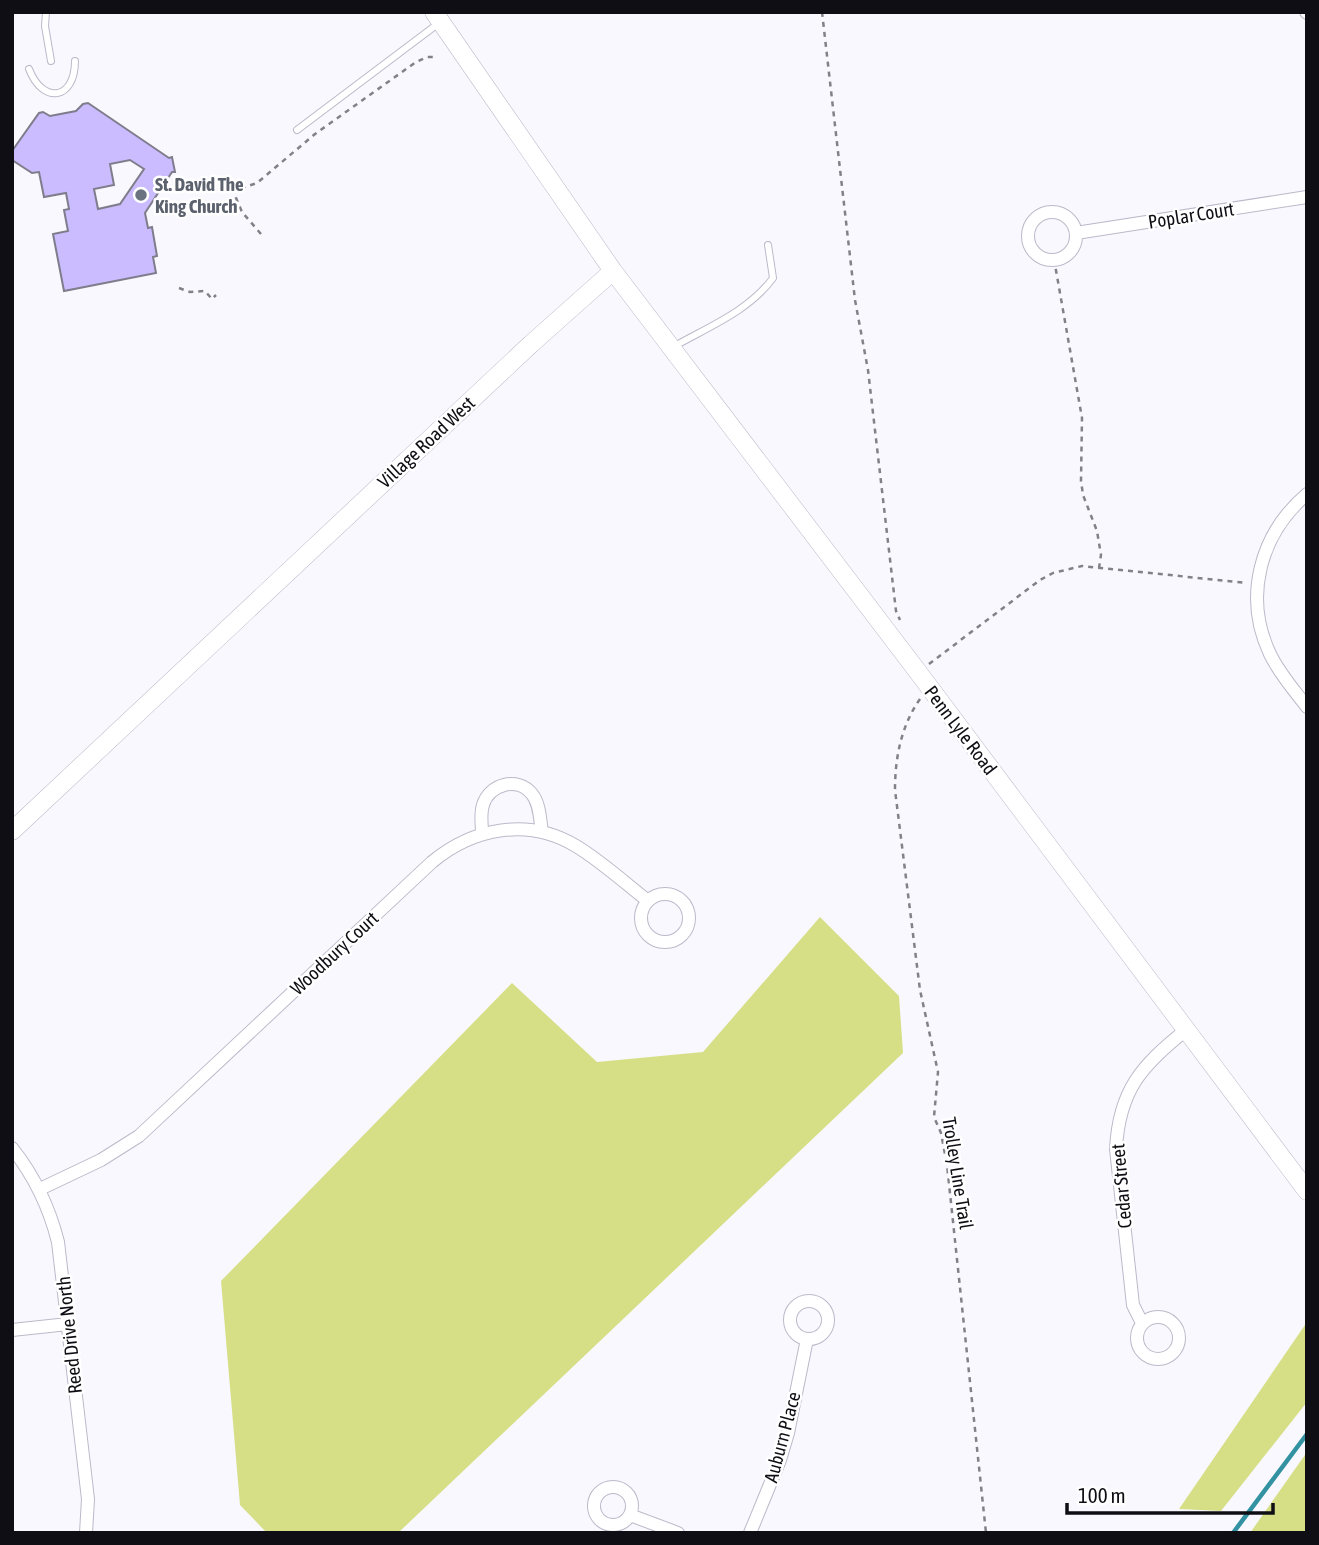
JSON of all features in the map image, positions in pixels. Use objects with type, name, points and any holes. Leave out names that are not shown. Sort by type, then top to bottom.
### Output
[{"type":"street","points":[[437,17],[613,271]]},
{"type":"street","name":"Poplar Court","points":[[1076,233],[1307,197]]},
{"type":"street","points":[[1045,213],[1059,213],[1068,218],[1076,233],[1071,250],[1062,257],[1043,258],[1030,245],[1029,231],[1032,222],[1045,213]]},
{"type":"street","name":"Penn Lyle Road","points":[[613,271],[1307,1191]]},
{"type":"street","name":"Village Road West","points":[[12,831],[520,353],[613,271]]},
{"type":"street","points":[[1307,494],[1289,510],[1266,547],[1258,584],[1258,611],[1270,654],[1307,707]]},
{"type":"street","points":[[482,833],[483,803],[488,794],[505,784],[514,784],[532,794],[537,803],[542,832]]},
{"type":"street","name":"Woodbury Court","points":[[40,1189],[102,1160],[139,1136],[432,862],[462,841],[502,829],[542,832],[578,847],[648,901]]},
{"type":"street","name":"Cedar Street","points":[[1142,1323],[1133,1305],[1116,1149],[1117,1126],[1130,1087],[1142,1069],[1186,1030]]},
{"type":"street","name":"Reed Drive North","points":[[12,1148],[40,1189],[58,1242],[88,1499],[86,1533]]},
{"type":"street","points":[[12,1330],[68,1324]]},
{"type":"street","name":"Auburn Place","points":[[750,1533],[780,1460],[788,1433],[807,1339]]},
{"type":"street","points":[[630,1515],[678,1533]]},
{"type":"lane","points":[[39,12],[45,26],[51,61]]},
{"type":"lane","points":[[45,26],[46,12]]},
{"type":"lane","points":[[297,130],[437,17]]},
{"type":"lane","points":[[29,69],[34,83],[46,93],[57,94],[69,87],[75,74],[75,61]]},
{"type":"lane","points":[[671,348],[733,314],[761,294],[773,278],[768,246]]},
{"type":"path","points":[[822,12],[855,300],[868,370],[896,611]]},
{"type":"path","points":[[261,234],[242,212],[233,191],[257,183],[326,126],[416,62],[435,57]]},
{"type":"path","points":[[1054,259],[1082,418],[1083,495],[1097,531],[1101,555],[1099,568]]},
{"type":"path","points":[[179,288],[190,292],[205,290],[212,299],[216,295]]},
{"type":"path","points":[[931,662],[1040,580],[1068,569],[1082,566],[1258,584]]},
{"type":"path","name":"Trolley Line Trail","points":[[920,698],[908,716],[895,765],[895,790],[920,990],[938,1072],[933,1117],[941,1133],[947,1165],[986,1533]]},
{"type":"green space","points":[[820,917],[899,996],[903,1053],[398,1533],[267,1533],[240,1505],[221,1281],[512,983],[597,1062],[703,1052]]},
{"type":"green space","points":[[1307,1322],[1307,1402],[1221,1511],[1179,1509]]},
{"type":"green space","points":[[1307,1452],[1307,1533],[1250,1533]]},
{"type":"building","name":"St. David The King Church","points":[[88,103],[169,158],[172,157],[175,172],[172,172],[145,213],[148,228],[152,227],[157,256],[153,257],[156,273],[64,291],[53,234],[68,231],[64,210],[69,209],[66,193],[44,197],[39,172],[32,173],[12,160],[12,151],[39,113],[50,116],[76,111]],"holes":[[[130,160],[144,169],[120,204],[98,209],[94,189],[114,185],[110,164]]]},
{"type":"waterway","points":[[1233,1533],[1307,1434]]},
{"type":"place","name":"St. David The King Church","points":[[141,195]]}]
